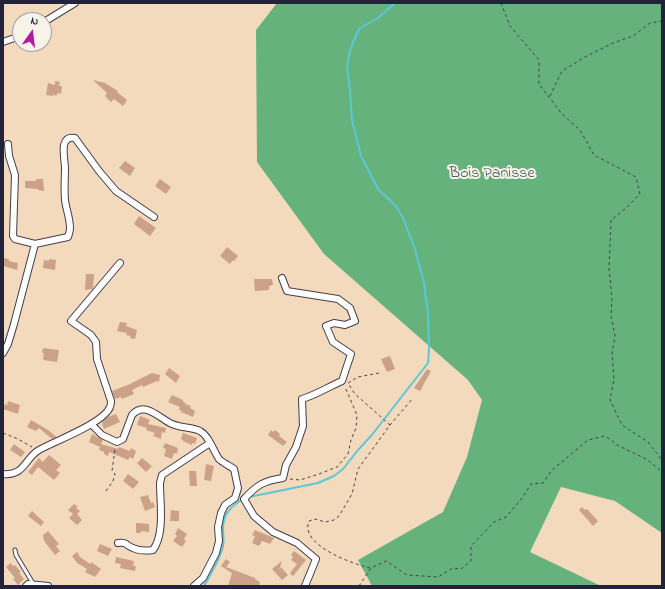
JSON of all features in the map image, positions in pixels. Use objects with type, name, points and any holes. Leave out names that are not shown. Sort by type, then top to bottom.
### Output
[{"type":"street","points":[[52,17],[74,3]]},
{"type":"street","points":[[8,144],[9,156],[15,175],[13,236],[15,239],[35,244],[68,237],[70,228],[65,199],[65,166],[62,152],[64,144],[67,140],[72,138],[76,138],[99,171],[116,191],[154,217]]},
{"type":"street","points":[[3,353],[8,344],[14,324],[35,244]]},
{"type":"street","points":[[3,474],[10,475],[16,473],[38,450],[91,424],[106,413],[110,407],[111,401],[97,359],[96,342],[91,334],[71,321],[120,263]]},
{"type":"street","points":[[282,278],[287,291],[338,299],[350,308],[355,321],[345,325],[334,323],[326,326],[332,342],[350,354],[342,381],[312,396],[302,399],[303,426],[296,447],[286,465],[283,478],[269,480],[255,487],[244,499],[254,516],[268,528],[273,532],[297,543],[316,559],[305,586]]},
{"type":"street","points":[[91,424],[102,435],[117,442],[123,439],[132,415],[139,409],[146,410],[159,415],[172,424],[200,431],[210,443],[220,460],[234,469],[238,488],[235,498],[226,505],[221,513],[218,527],[219,541],[216,553],[203,578],[194,586]]},
{"type":"street","points":[[118,543],[123,542],[128,544],[130,548],[136,550],[153,550],[157,544],[160,533],[160,483],[162,475],[210,443]]},
{"type":"street","points":[[26,586],[28,584],[48,586]]},
{"type":"lane","points":[[15,550],[16,555],[34,585]]},
{"type":"path","points":[[501,3],[510,26],[539,60],[539,84],[562,114],[580,130],[594,154],[636,177],[640,194],[626,210],[611,220],[609,268],[612,298],[611,316],[615,336],[612,354],[614,379],[610,400],[622,425],[648,442],[662,460]]},
{"type":"path","points":[[549,97],[562,71],[584,57],[613,43],[633,36],[650,23],[662,21]]},
{"type":"path","points":[[379,373],[358,377],[348,383],[355,394],[390,425]]},
{"type":"path","points":[[283,478],[300,480],[319,474],[337,466],[348,454],[351,440],[356,428],[357,415],[342,381]]},
{"type":"path","points":[[371,568],[350,562],[320,547],[308,533],[307,526],[309,521],[315,519],[325,522],[334,520],[339,516],[352,494],[358,469],[390,425],[413,398]]},
{"type":"path","points":[[3,433],[38,450]]},
{"type":"path","points":[[359,586],[371,568],[386,561],[407,575],[438,577],[453,568],[461,569],[471,561],[471,546],[494,522],[506,517],[523,497],[531,484],[543,483],[552,470],[588,440],[604,436],[617,445],[648,460],[662,472]]},
{"type":"path","points":[[106,491],[113,481],[115,474],[112,471],[117,442]]},
{"type":"green space","name":"Bois Panisse","points":[[277,3],[662,3],[662,533],[615,501],[561,487],[530,552],[601,586],[372,586],[358,560],[443,512],[467,457],[482,400],[468,380],[324,254],[257,162],[256,30]]},
{"type":"building","points":[[93,80],[105,83],[118,91],[117,92],[127,100],[123,106],[114,99],[111,102],[105,96],[107,93]]},
{"type":"building","points":[[55,81],[60,82],[59,86],[62,86],[61,94],[58,93],[56,96],[53,94],[53,96],[46,95],[48,83],[55,85]]},
{"type":"building","points":[[125,161],[135,168],[130,176],[119,168]]},
{"type":"building","points":[[36,179],[43,179],[44,191],[25,188],[25,181],[36,181]]},
{"type":"building","points":[[160,179],[171,187],[166,194],[155,186]]},
{"type":"building","points":[[139,216],[156,228],[150,236],[134,224]]},
{"type":"building","points":[[227,247],[238,256],[230,264],[220,256]]},
{"type":"building","points":[[3,258],[18,263],[17,270],[3,266]]},
{"type":"building","points":[[49,259],[56,260],[55,270],[43,268],[44,260],[49,261]]},
{"type":"building","points":[[86,274],[94,274],[92,289],[85,290]]},
{"type":"building","points":[[254,279],[272,279],[273,285],[269,286],[269,290],[255,291]]},
{"type":"building","points":[[120,322],[127,323],[126,326],[137,330],[135,339],[126,335],[127,333],[117,331]]},
{"type":"building","points":[[43,348],[59,350],[57,362],[43,360]]},
{"type":"building","points":[[390,356],[395,369],[387,372],[381,359]]},
{"type":"building","points":[[169,368],[180,376],[176,383],[165,374]]},
{"type":"building","points":[[427,369],[431,371],[420,391],[414,388]]},
{"type":"building","points":[[152,373],[160,375],[159,382],[157,381],[143,387],[142,385],[132,390],[134,394],[122,399],[121,397],[115,399],[112,391]]},
{"type":"building","points":[[172,395],[183,400],[183,402],[186,403],[185,404],[191,406],[190,408],[195,411],[193,417],[181,412],[182,411],[179,410],[180,407],[168,402]]},
{"type":"building","points":[[8,401],[20,405],[18,414],[3,409],[3,404],[7,405]]},
{"type":"building","points":[[116,414],[120,422],[104,429],[102,422],[108,417]]},
{"type":"building","points":[[140,416],[150,420],[148,424],[166,428],[165,433],[162,432],[161,439],[153,436],[155,433],[146,430],[147,428],[137,425]]},
{"type":"building","points":[[31,420],[57,437],[52,439],[39,428],[36,431],[27,427]]},
{"type":"building","points":[[271,430],[273,432],[275,430],[280,434],[279,436],[287,442],[283,446],[268,435]]},
{"type":"building","points":[[183,433],[197,438],[195,444],[192,443],[192,445],[183,441],[181,439]]},
{"type":"building","points":[[92,434],[103,440],[101,444],[118,449],[119,447],[130,451],[131,448],[136,451],[133,459],[130,457],[128,460],[109,452],[108,456],[104,454],[104,452],[99,450],[100,447],[89,442]]},
{"type":"building","points":[[165,443],[178,448],[177,454],[174,453],[172,459],[164,456],[166,449],[163,448]]},
{"type":"building","points":[[14,444],[25,452],[21,457],[10,450]]},
{"type":"building","points":[[49,455],[61,465],[56,470],[60,473],[54,480],[38,467],[32,475],[28,472],[39,458],[43,462]]},
{"type":"building","points":[[142,458],[152,466],[146,472],[137,463]]},
{"type":"building","points":[[206,464],[214,466],[211,481],[204,480]]},
{"type":"building","points":[[189,471],[196,471],[197,486],[190,486]]},
{"type":"building","points":[[128,474],[139,482],[133,489],[123,481]]},
{"type":"building","points":[[148,495],[151,503],[153,502],[155,507],[145,511],[140,497]]},
{"type":"building","points":[[74,504],[80,511],[77,514],[82,520],[77,525],[69,518],[73,514],[68,510]]},
{"type":"building","points":[[582,507],[585,510],[587,509],[598,521],[593,526],[579,510]]},
{"type":"building","points":[[171,510],[179,511],[179,521],[170,521]]},
{"type":"building","points":[[32,511],[44,522],[41,526],[28,516]]},
{"type":"building","points":[[136,523],[149,524],[149,532],[141,531],[141,533],[136,533]]},
{"type":"building","points":[[178,528],[187,534],[184,539],[186,541],[182,547],[173,541],[177,536],[175,534]]},
{"type":"building","points":[[255,530],[274,538],[270,544],[262,541],[259,546],[252,543],[255,536],[252,535]]},
{"type":"building","points":[[48,531],[59,544],[56,546],[60,551],[55,555],[44,541],[43,535]]},
{"type":"building","points":[[100,544],[112,549],[108,556],[97,551]]},
{"type":"building","points":[[294,551],[306,560],[293,576],[290,573],[297,564],[291,560],[293,557],[291,555]]},
{"type":"building","points":[[77,552],[80,557],[101,569],[95,577],[85,572],[87,569],[77,563],[72,556]]},
{"type":"building","points":[[116,557],[134,561],[133,566],[136,566],[135,571],[120,568],[121,564],[115,563]]},
{"type":"building","points":[[226,559],[230,562],[226,567],[255,578],[260,582],[259,586],[228,586],[232,573],[221,566]]},
{"type":"building","points":[[282,561],[279,571],[281,567],[288,575],[282,580],[272,569]]},
{"type":"building","points":[[11,563],[21,572],[19,573],[24,579],[18,585],[13,579],[15,578],[6,567]]},
{"type":"waterway","points":[[249,497],[318,483],[334,476],[343,469],[371,436],[428,363],[428,313],[424,283],[415,249],[403,218],[396,206],[378,189],[361,156],[352,120],[347,68],[350,50],[360,28],[378,18],[395,3]]},
{"type":"waterway","points":[[204,586],[223,547],[223,523],[226,514],[235,504],[243,499]]}]
